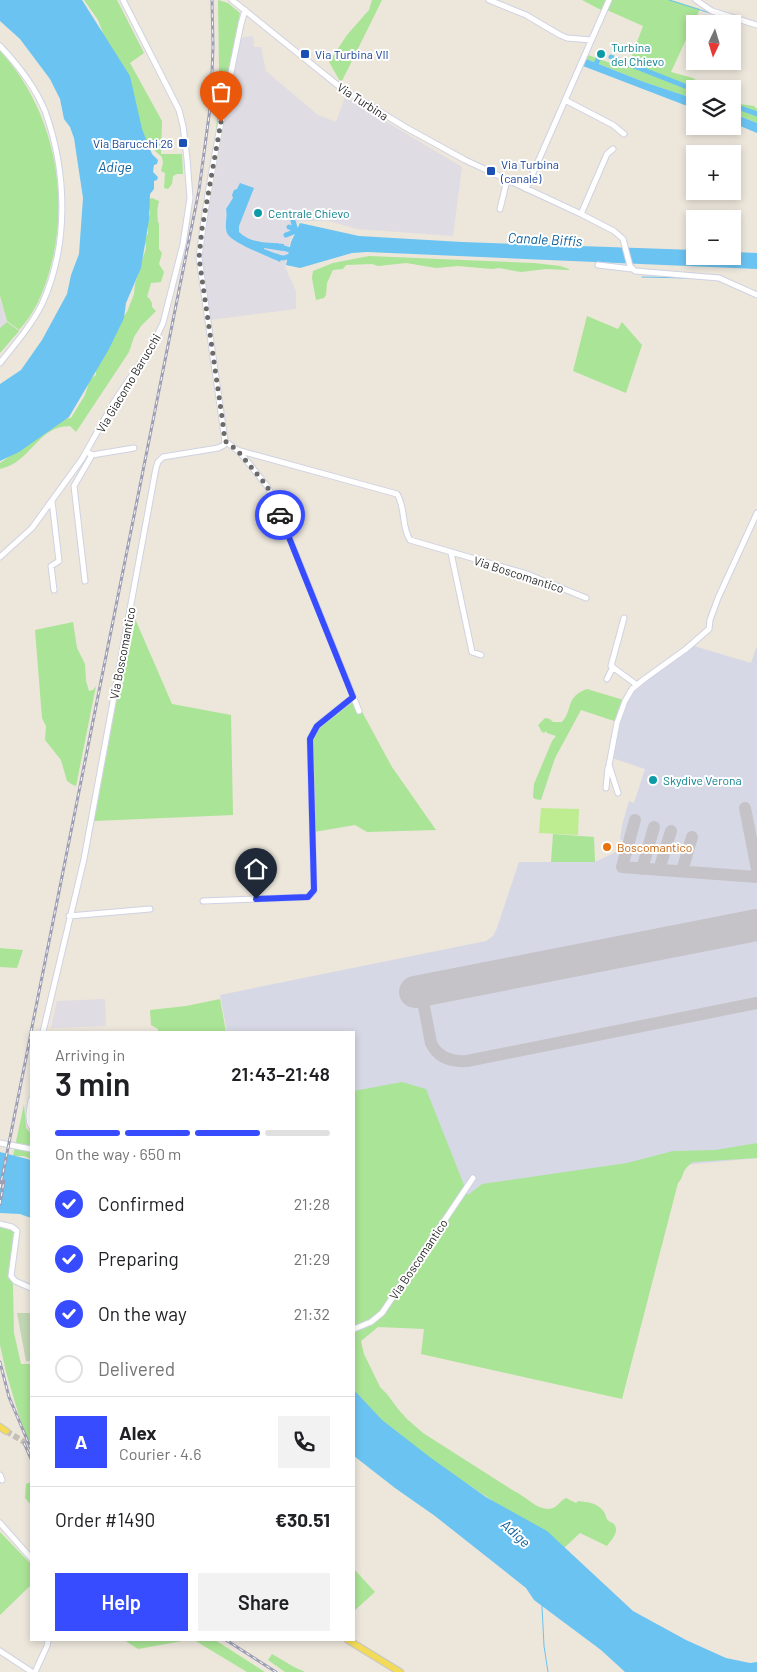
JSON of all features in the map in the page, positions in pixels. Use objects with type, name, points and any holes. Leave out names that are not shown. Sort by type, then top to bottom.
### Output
[{"type":"main road","points":[[350,1641],[400,1672]]},
{"type":"street","name":"Via Giacomo Barucchi","points":[[85,581],[74,486],[114,402],[153,344],[163,323],[183,244],[190,198],[188,159],[180,110],[123,0]]},
{"type":"street","name":"Via Turbina","points":[[232,0],[349,93],[404,127],[465,160],[614,231],[624,242],[631,268]]},
{"type":"street","points":[[489,0],[526,15],[567,38],[591,40]]},
{"type":"street","points":[[526,189],[609,0]]},
{"type":"street","points":[[696,0],[712,11],[757,25]]},
{"type":"street","points":[[225,441],[199,258],[202,229],[221,122],[245,10]]},
{"type":"street","points":[[0,46],[15,61],[28,79],[44,110],[54,143],[61,177],[60,240],[55,267],[45,296],[31,325],[0,363]]},
{"type":"street","points":[[565,100],[613,125],[624,134]]},
{"type":"street","points":[[581,214],[608,154],[613,149]]},
{"type":"street","points":[[500,209],[508,180]]},
{"type":"street","points":[[598,265],[631,268],[644,273],[719,278],[757,295]]},
{"type":"street","name":"Via Boscomantico","points":[[42,1031],[84,859],[156,468],[158,462],[163,457],[218,448],[224,445],[225,441],[237,450],[267,486],[359,711]]},
{"type":"street","name":"Via Giacomo Barucchi","points":[[0,557],[32,528],[90,454],[134,448]]},
{"type":"street","name":"Via Boscomantico","points":[[237,450],[398,494],[401,499],[405,530],[410,540],[527,574],[586,598]]},
{"type":"street","points":[[52,501],[59,561],[51,566],[54,590]]},
{"type":"street","points":[[606,788],[617,723],[625,701],[637,685],[686,649],[709,629],[710,620],[718,598],[757,514]]},
{"type":"street","name":"Via Boscomantico","points":[[451,552],[472,652],[481,655]]},
{"type":"street","points":[[624,618],[611,666],[637,685]]},
{"type":"street","points":[[607,678],[614,667]]},
{"type":"street","points":[[203,902],[308,897],[312,894],[314,890],[310,739],[317,726],[353,697]]},
{"type":"street","points":[[609,765],[618,793]]},
{"type":"street","points":[[69,916],[150,909]]},
{"type":"street","points":[[30,1106],[30,1124]]},
{"type":"street","points":[[0,1143],[30,1149]]},
{"type":"street","name":"Via Boscomantico","points":[[355,1329],[371,1322],[382,1313],[473,1178]]},
{"type":"street","points":[[0,1224],[12,1227],[17,1231],[11,1276],[15,1281],[30,1288]]},
{"type":"street","points":[[0,1523],[30,1557]]},
{"type":"street","points":[[0,1651],[34,1672],[48,1641]]},
{"type":"shaded area","name":"Centrale Chievo","points":[[253,36],[254,47],[261,47],[266,71],[318,115],[336,122],[345,97],[462,167],[453,236],[357,229],[329,221],[299,221],[290,241],[285,267],[296,291],[296,309],[210,320],[201,254],[240,38]]},
{"type":"shaded area","points":[[0,298],[7,322],[19,331],[0,353]]},
{"type":"shaded area","points":[[694,646],[751,663],[757,648],[757,1158],[684,1165],[355,1336],[355,1031],[227,1031],[220,995],[486,941],[493,936],[497,928],[519,862],[595,862],[620,850],[623,840],[620,840],[622,825],[629,801],[634,803],[645,769],[612,758],[621,718],[628,700],[641,683]]},
{"type":"shaded area","points":[[105,999],[106,1026],[51,1028],[57,1001]]},
{"type":"green space","points":[[84,0],[117,0],[144,53],[130,63],[162,121],[161,154],[182,154],[183,174],[173,176],[172,184],[168,189],[164,188],[165,173],[161,171],[162,157],[141,135],[98,20]]},
{"type":"green space","points":[[218,0],[228,3],[240,13],[216,137],[219,70]]},
{"type":"green space","points":[[372,0],[382,0],[341,83],[329,62],[347,35],[369,10]]},
{"type":"green space","points":[[582,0],[606,0],[601,10]]},
{"type":"green space","points":[[611,0],[671,0],[700,9],[697,15],[686,15],[686,39],[671,72],[696,80],[686,80],[686,96],[586,59],[588,55],[627,69],[643,26],[607,10]]},
{"type":"green space","points":[[0,51],[18,74],[33,99],[45,126],[53,154],[57,183],[56,241],[50,269],[38,301],[30,316],[19,330],[7,321],[0,296]]},
{"type":"green space","points":[[741,104],[754,106],[757,109],[757,123],[741,116]]},
{"type":"green space","points":[[152,198],[159,201],[157,214],[159,249],[162,253],[159,264],[164,272],[161,282],[151,283],[147,297],[156,311],[141,326],[134,337],[129,352],[76,432],[70,426],[50,432],[20,459],[0,469],[0,463],[63,419],[71,418],[85,395],[90,379],[96,375],[96,370],[117,325],[127,312],[134,294],[135,284],[146,248],[145,239],[148,233],[150,213],[147,200]]},
{"type":"green space","points":[[369,256],[534,263],[560,266],[569,270],[546,269],[521,272],[499,268],[458,266],[436,268],[406,263],[378,266],[372,264],[346,265],[343,269],[333,270],[327,283],[326,295],[324,298],[316,300],[312,278],[313,271],[333,263]]},
{"type":"green space","points":[[587,316],[618,329],[622,322],[642,345],[626,393],[573,371]]},
{"type":"green space","points":[[7,322],[19,331],[0,353],[0,328]]},
{"type":"green space","points":[[133,614],[172,704],[231,715],[233,815],[94,821]]},
{"type":"green space","points":[[73,622],[77,648],[85,664],[86,681],[89,691],[93,690],[96,686],[76,786],[67,781],[61,760],[45,740],[46,726],[42,718],[35,630]]},
{"type":"green space","points":[[587,689],[627,701],[620,723],[581,710],[555,758],[541,800],[535,799],[533,797],[534,784],[552,741],[556,736],[546,731],[542,732],[538,725],[545,718],[553,722],[562,722],[575,696]]},
{"type":"green space","points":[[354,697],[392,767],[436,830],[367,832],[355,825],[314,832],[312,738],[320,726]]},
{"type":"green space","points":[[541,808],[579,809],[578,835],[539,833]]},
{"type":"green space","points":[[553,834],[594,837],[595,862],[551,862]]},
{"type":"green space","points":[[0,948],[23,950],[17,968],[0,967]]},
{"type":"green space","points":[[220,999],[226,1031],[158,1031],[158,1029],[151,1025],[150,1010],[186,1006]]},
{"type":"green space","points":[[402,1082],[426,1089],[468,1195],[482,1184],[627,1163],[673,1151],[715,1150],[757,1143],[757,1158],[693,1162],[684,1171],[678,1183],[622,1399],[421,1354],[424,1329],[378,1327],[361,1341],[364,1354],[380,1387],[407,1419],[423,1433],[538,1506],[548,1509],[553,1508],[566,1498],[576,1503],[578,1501],[585,1502],[599,1507],[605,1513],[608,1520],[616,1527],[614,1536],[607,1546],[580,1533],[564,1548],[395,1436],[355,1391],[355,1091]]},
{"type":"green space","points":[[24,1104],[26,1128],[30,1132],[30,1159],[24,1156],[13,1156]]},
{"type":"green space","points":[[0,1225],[14,1228],[14,1333],[21,1364],[30,1364],[30,1440],[23,1429],[0,1345]]},
{"type":"green space","points":[[17,1313],[30,1313],[30,1361],[26,1361]]},
{"type":"green space","points":[[30,1482],[30,1504],[25,1498],[26,1484]]},
{"type":"green space","points":[[0,1532],[30,1563],[30,1586],[0,1615]]},
{"type":"green space","points":[[355,1570],[375,1592],[355,1610]]},
{"type":"green space","points":[[126,1641],[182,1641],[138,1649]]},
{"type":"green space","points":[[196,1641],[217,1641],[265,1672],[247,1672]]},
{"type":"green space","points":[[272,1654],[305,1672],[285,1672],[268,1660]]},
{"type":"water","name":"Adige","points":[[0,0],[82,0],[130,76],[142,129],[152,154],[158,160],[157,164],[154,165],[153,172],[158,177],[154,181],[154,189],[150,194],[149,220],[141,268],[126,303],[124,318],[109,349],[69,417],[19,452],[0,461],[0,384],[21,370],[42,340],[67,294],[71,275],[79,254],[83,198],[74,138],[70,127],[64,119],[60,99],[50,79],[20,39],[0,21]]},
{"type":"water","points":[[586,59],[686,96],[686,106],[583,66]]},
{"type":"water","points":[[741,117],[757,123],[757,133],[741,126]]},
{"type":"water","points":[[240,183],[254,188],[239,226],[239,232],[254,241],[284,244],[283,251],[264,248],[282,256],[280,262],[242,245],[227,233],[226,209],[233,198],[234,190],[237,189]]},
{"type":"water","points":[[300,223],[359,236],[462,242],[686,250],[686,265],[741,265],[741,252],[757,253],[757,269],[367,252],[352,253],[300,268],[286,265],[291,242]]},
{"type":"water","points":[[0,1152],[30,1160],[30,1218],[20,1214],[0,1213]]},
{"type":"water","name":"Adige","points":[[355,1391],[382,1420],[431,1458],[486,1497],[547,1531],[633,1611],[686,1640],[726,1658],[750,1663],[757,1662],[757,1672],[625,1672],[601,1650],[534,1600],[526,1588],[435,1516],[355,1457]]},
{"type":"waterway","points":[[669,0],[710,13]]},
{"type":"waterway","points":[[598,67],[595,66],[601,53]]},
{"type":"waterway","points":[[611,57],[686,86]]},
{"type":"waterway","points":[[741,108],[757,114]]},
{"type":"waterway","name":"Canale Biffis","points":[[293,221],[296,231]]},
{"type":"waterway","name":"Canale Biffis","points":[[289,227],[301,232]]},
{"type":"waterway","name":"Canale Biffis","points":[[286,235],[296,231]]},
{"type":"waterway","name":"Canale Biffis","points":[[277,246],[290,250],[293,255]]},
{"type":"waterway","name":"Canale Biffis","points":[[276,256],[283,258],[294,254]]},
{"type":"waterway","points":[[642,277],[688,278]]},
{"type":"waterway","points":[[542,1606],[544,1646],[548,1672]]},
{"type":"taxiway","points":[[745,808],[757,869]]},
{"type":"taxiway","points":[[635,820],[622,867],[757,877]]},
{"type":"taxiway","points":[[642,869],[654,827]]},
{"type":"taxiway","points":[[659,870],[671,831]]},
{"type":"taxiway","points":[[682,871],[692,837]]},
{"type":"taxiway","points":[[421,991],[431,1043],[442,1056],[451,1060],[461,1061],[757,1003]]},
{"type":"runway","points":[[415,992],[757,925]]},
{"type":"tunnel","points":[[6,1431],[30,1445]]},
{"type":"railway","points":[[31,1031],[199,190],[211,101],[212,0]]},
{"type":"railway","points":[[0,1188],[30,1038]]},
{"type":"railway","points":[[0,1204],[4,1181]]},
{"type":"railway","points":[[0,1362],[9,1397],[30,1447]]},
{"type":"railway","points":[[24,1443],[30,1457]]},
{"type":"railway","points":[[228,1641],[276,1672]]},
{"type":"way so far","points":[[221,122],[202,229],[199,258],[225,441],[237,450],[267,486],[280,515]]},
{"type":"place","name":"Via Turbina VII","points":[[305,54]]},
{"type":"place","name":"Turbina del Chievo","points":[[601,54]]},
{"type":"place","name":"Via Barucchi 26","points":[[183,143]]},
{"type":"place","name":"Via Turbina (canale)","points":[[491,171]]},
{"type":"place","name":"Centrale Chievo","points":[[258,213]]},
{"type":"place","name":"Skydive Verona","points":[[653,780]]},
{"type":"place","name":"Boscomantico","points":[[607,847]]},
{"type":"route","points":[[256,899],[308,897],[314,890],[310,739],[317,726],[353,697],[280,515]]}]
